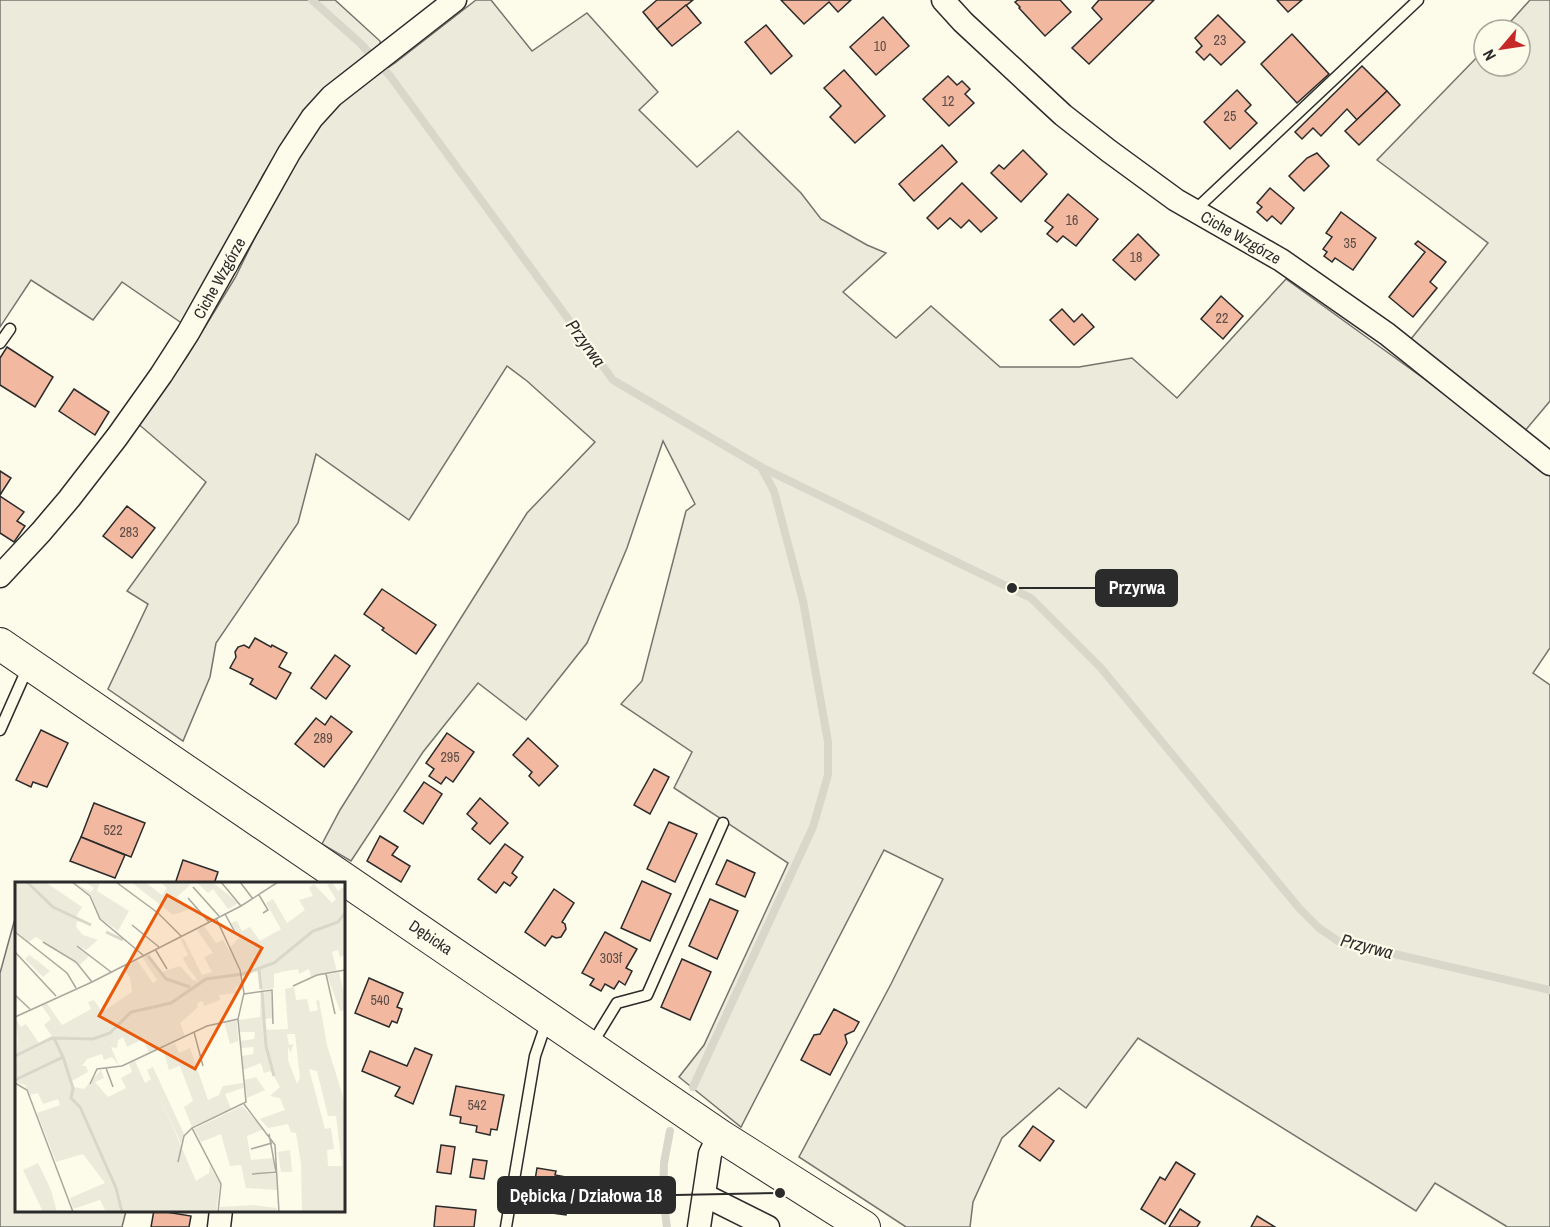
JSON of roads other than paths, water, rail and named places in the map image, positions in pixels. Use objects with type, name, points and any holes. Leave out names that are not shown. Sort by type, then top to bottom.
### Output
[{"type":"street","name":"Ciche Wzgórze","points":[[0,576],[69,499],[161,375],[188,333],[289,153],[312,118],[332,96],[455,0]]},
{"type":"street","name":"Ciche Wzgórze","points":[[942,0],[1063,115],[1109,151],[1176,200],[1281,260],[1387,333],[1550,464]]},
{"type":"street","name":"Dębicka","points":[[0,644],[320,874]]},
{"type":"street","name":"Dębicka","points":[[345,890],[548,1018],[849,1223]]},
{"type":"street","points":[[699,1227],[710,1154],[719,1135]]},
{"type":"street","points":[[704,1196],[768,1227]]},
{"type":"street","points":[[219,1227],[221,1212]]},
{"type":"lane","points":[[1194,210],[1418,0]]},
{"type":"lane","points":[[0,343],[10,329]]},
{"type":"lane","points":[[0,730],[29,664]]},
{"type":"lane","points":[[590,1047],[617,1003],[647,995],[723,823]]},
{"type":"lane","points":[[506,1227],[536,1056],[548,1018]]},
{"type":"waterway","name":"Przyrwa","points":[[312,0],[361,44],[390,76],[613,380],[761,467],[1031,598],[1101,668],[1299,908],[1319,928],[1338,941],[1550,990]]},
{"type":"waterway","points":[[693,1087],[813,827],[828,775],[828,742],[803,601],[774,491],[761,467]]},
{"type":"waterway","points":[[667,1227],[663,1198],[664,1163],[670,1131]]},
{"type":"place","name":"Przyrwa","points":[[1012,588]]},
{"type":"place","name":"Dębicka / Działowa 18","points":[[780,1193]]}]
